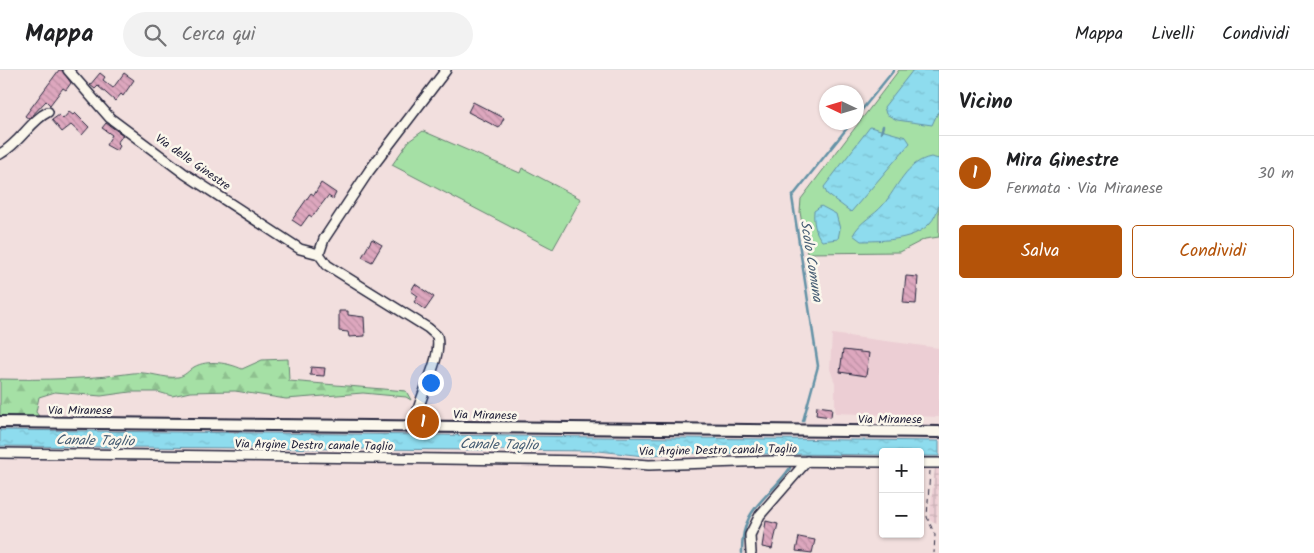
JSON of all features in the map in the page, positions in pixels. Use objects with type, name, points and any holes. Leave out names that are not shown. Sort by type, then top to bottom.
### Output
[{"type":"main road","name":"Via Miranese","points":[[0,422],[939,432]]},
{"type":"street","name":"Via delle Ginestre","points":[[68,70],[110,118],[185,174],[300,249],[319,254],[326,265],[428,328],[437,336],[438,352],[421,397],[415,427]]},
{"type":"street","points":[[319,254],[324,239],[358,187],[446,70]]},
{"type":"street","points":[[0,154],[21,138],[40,116],[48,112]]},
{"type":"street","name":"Via Argine Destro canale Taglio","points":[[0,453],[592,460],[649,465],[808,461],[879,462]]},
{"type":"street","name":"Via Argine Destro canale Taglio","points":[[750,553],[750,535],[760,515],[808,461]]},
{"type":"path","points":[[934,553],[935,535],[927,517],[935,463]]},
{"type":"shaded area","points":[[832,334],[939,348],[939,417],[835,413],[835,383],[830,369]]},
{"type":"shaded area","points":[[935,468],[939,468],[937,523],[929,520]]},
{"type":"green space","points":[[899,70],[939,70],[939,237],[925,239],[900,252],[807,253],[800,212],[801,199],[853,130],[864,130],[864,116]]},
{"type":"green space","points":[[423,131],[520,173],[522,168],[581,199],[553,249],[392,165],[409,141]]},
{"type":"green space","points":[[288,359],[289,381],[406,391],[411,400],[406,397],[363,393],[286,399],[235,391],[190,392],[172,396],[158,392],[130,392],[101,396],[55,392],[39,397],[36,412],[41,419],[0,418],[0,379],[67,379],[139,373],[178,377],[194,367],[206,363],[231,365],[242,369],[262,360]]},
{"type":"water","points":[[913,70],[939,70],[939,110],[932,125],[897,120],[886,114],[884,107]]},
{"type":"water","points":[[870,127],[906,137],[910,143],[851,212],[827,194],[824,187]]},
{"type":"water","points":[[931,157],[939,159],[939,202],[936,215],[929,224],[920,231],[897,239],[861,241],[853,235],[859,226],[883,205],[903,176],[915,164]]},
{"type":"water","points":[[821,206],[836,214],[840,229],[838,239],[822,241],[816,231],[814,211]]},
{"type":"water","name":"Canale Taglio","points":[[0,430],[939,441],[939,456],[924,456],[924,448],[879,448],[879,455],[674,453],[644,456],[599,451],[0,446]]},
{"type":"building","points":[[59,70],[62,70],[71,83],[66,90],[63,88],[50,105],[46,101],[29,119],[25,116]]},
{"type":"building","points":[[100,73],[105,77],[103,80],[113,88],[124,73],[134,80],[123,96],[121,94],[115,101],[98,86],[95,89],[90,85]]},
{"type":"building","points":[[473,102],[504,118],[499,128],[468,112]]},
{"type":"building","points":[[69,112],[73,115],[75,113],[89,127],[82,135],[71,125],[62,132],[52,120],[59,115],[63,119]]},
{"type":"building","points":[[106,123],[123,135],[117,143],[120,146],[117,151],[106,145],[112,135],[102,128]]},
{"type":"building","points":[[321,183],[336,193],[333,199],[328,196],[312,217],[309,215],[301,226],[292,220],[311,193],[314,195]]},
{"type":"building","points":[[372,239],[382,245],[372,262],[362,257]]},
{"type":"building","points":[[906,276],[918,277],[916,304],[903,303]]},
{"type":"building","points":[[415,284],[434,297],[425,310],[414,302],[418,296],[411,291]]},
{"type":"building","points":[[339,311],[348,311],[348,315],[364,317],[365,336],[349,337],[348,332],[339,331]]},
{"type":"building","points":[[843,350],[869,353],[866,376],[840,372]]},
{"type":"building","points":[[311,367],[325,368],[324,376],[310,375]]},
{"type":"building","points":[[817,406],[832,408],[831,417],[816,415]]},
{"type":"building","points":[[766,521],[778,524],[772,549],[762,547]]},
{"type":"building","points":[[799,537],[815,540],[812,553],[796,551]]},
{"type":"waterway","name":"Scolo Comuna","points":[[864,107],[894,70]]},
{"type":"waterway","points":[[881,133],[883,126]]},
{"type":"waterway","name":"Scolo Comuna","points":[[803,421],[818,366],[792,197],[846,130]]},
{"type":"waterway","name":"Scolo Comuna","points":[[742,553],[743,537],[751,515],[790,468]]},
{"type":"place","name":"Mira Ginestre","points":[[423,422]]}]
